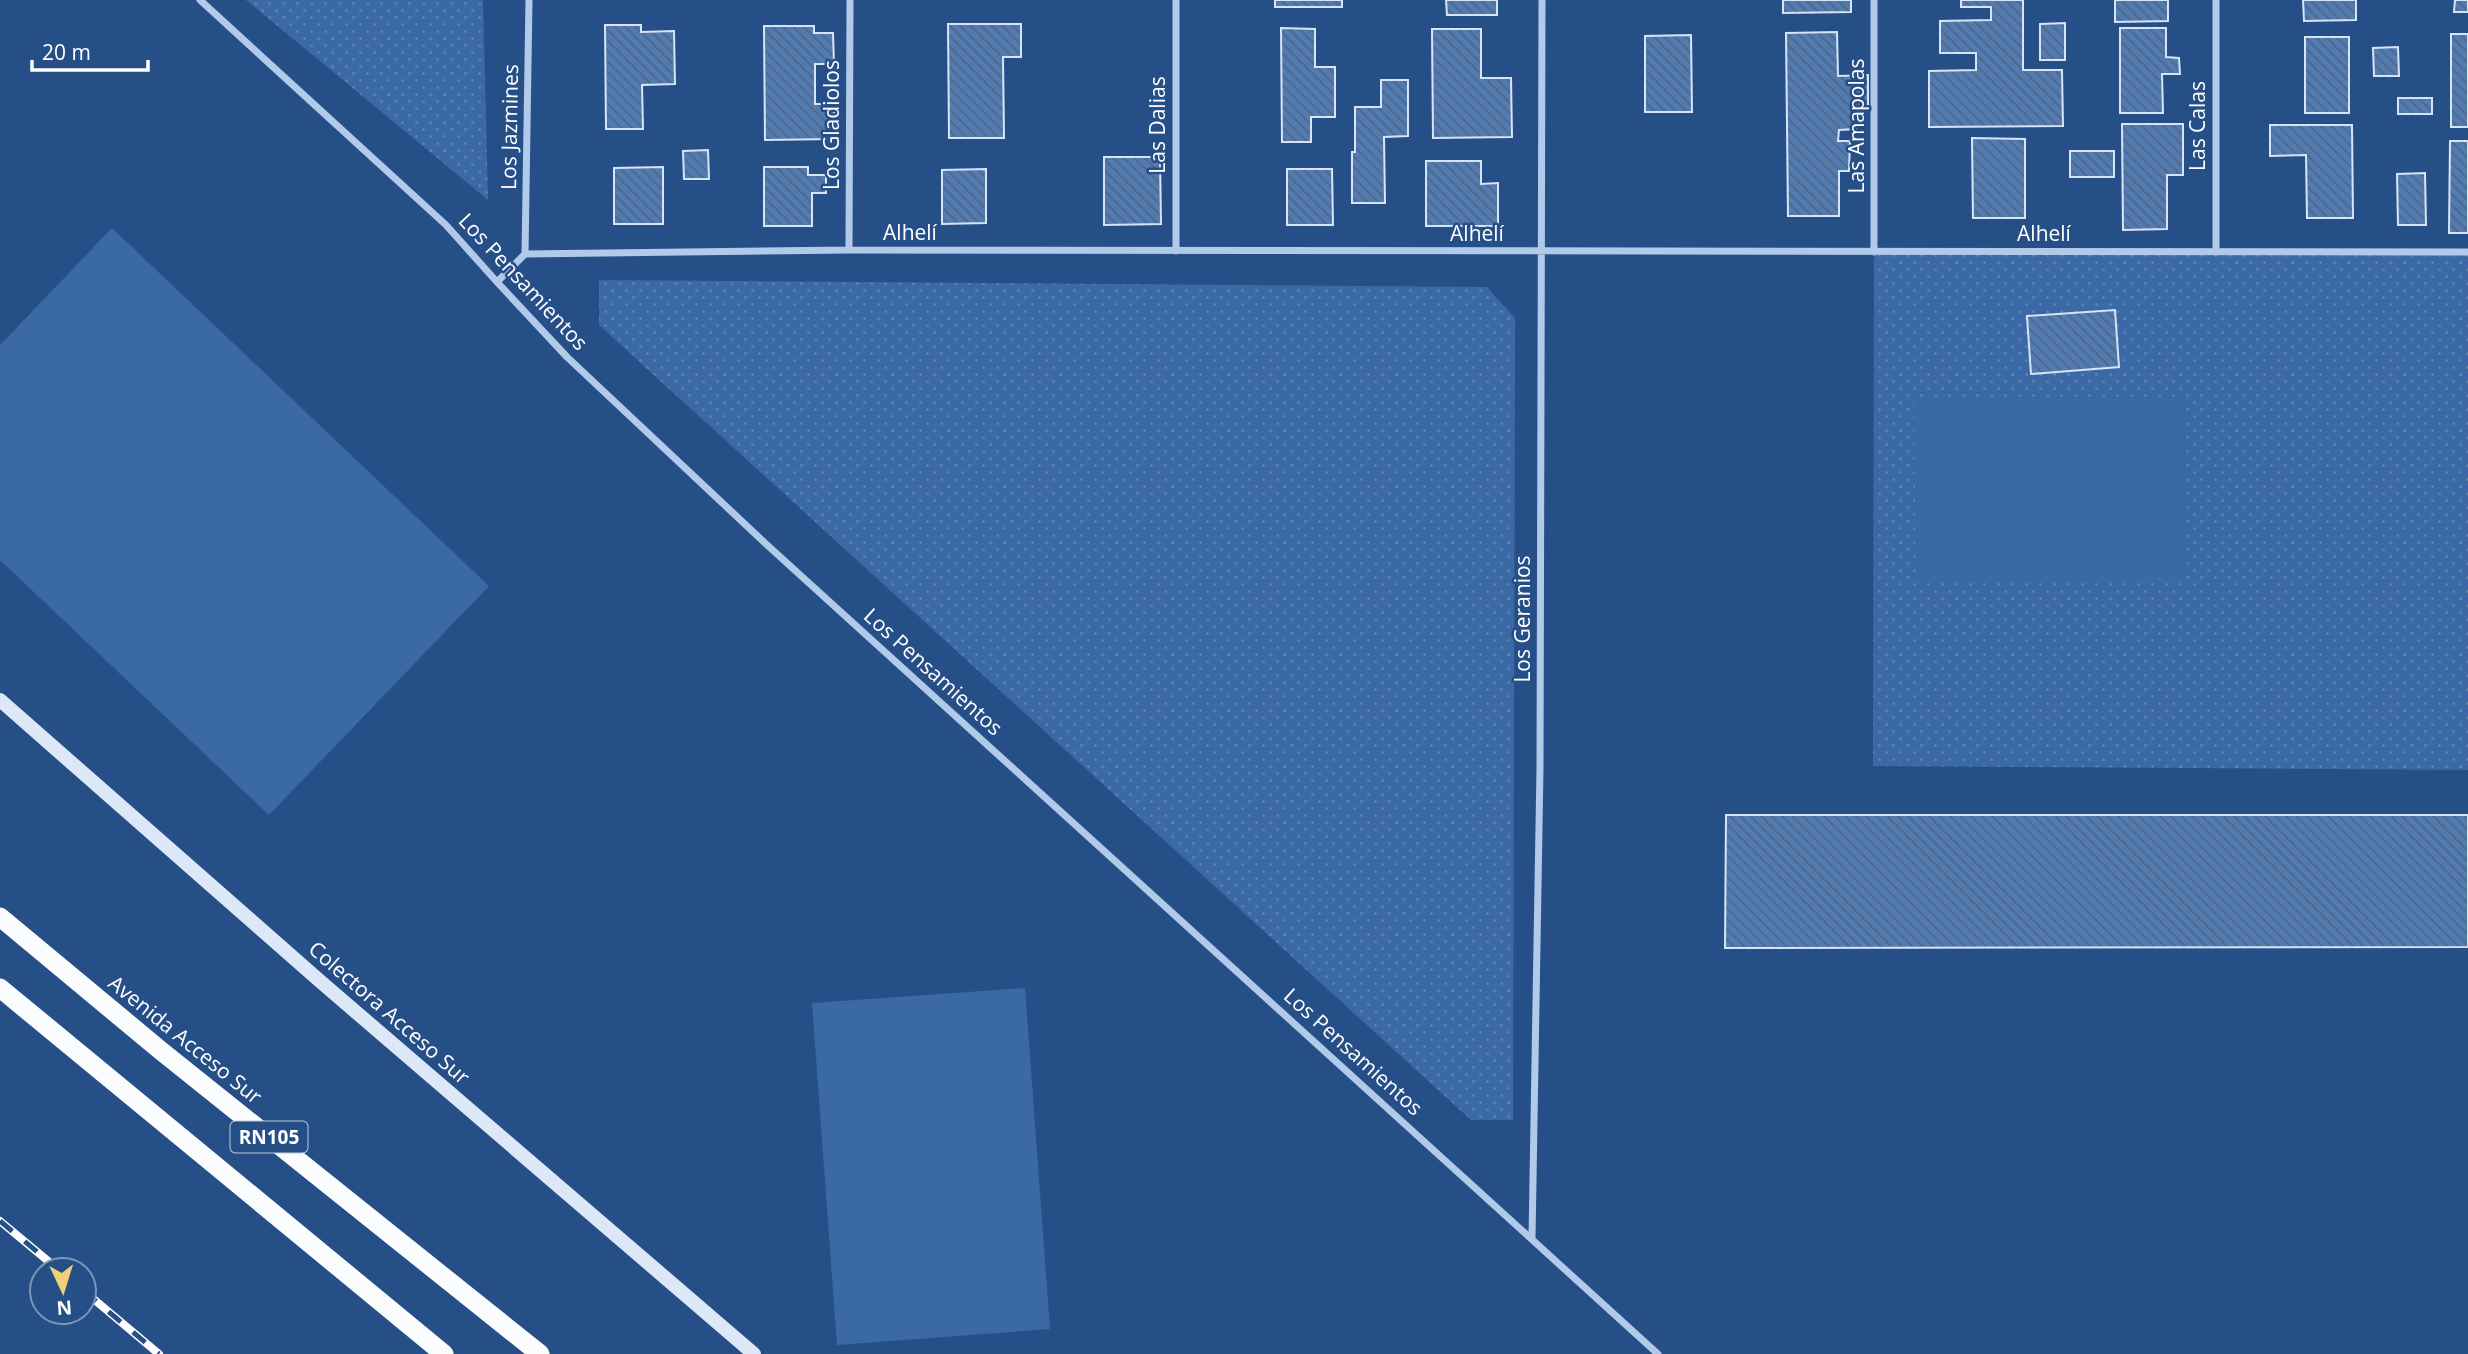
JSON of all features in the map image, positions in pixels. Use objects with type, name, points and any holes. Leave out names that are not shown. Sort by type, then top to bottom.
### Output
[{"type":"highway","name":"Avenida Acceso Sur","points":[[0,917],[160,1050],[540,1354]]},
{"type":"highway","name":"RN105","points":[[0,988],[444,1354]]},
{"type":"main road","name":"Colectora Acceso Sur","points":[[0,700],[311,973],[754,1354]]},
{"type":"street","name":"Los Pensamientos","points":[[200,0],[446,225],[567,357],[766,544],[1658,1354]]},
{"type":"street","name":"Los Jazmines","points":[[526,254],[529,0]]},
{"type":"street","name":"Los Gladiolos","points":[[849,250],[850,0]]},
{"type":"street","name":"Las Dalias","points":[[1176,0],[1176,251]]},
{"type":"street","name":"Los Geranios","points":[[1532,1239],[1540,768],[1542,0]]},
{"type":"street","name":"Las Amapolas","points":[[1874,0],[1874,252]]},
{"type":"street","name":"Las Calas","points":[[2216,0],[2216,252]]},
{"type":"street","name":"Alhelí","points":[[526,254],[849,250],[2468,252]]},
{"type":"street","points":[[497,282],[526,254]]},
{"type":"shaded area","points":[[246,0],[483,0],[488,200]]},
{"type":"shaded area","points":[[112,228],[489,586],[269,815],[0,560],[0,345]]},
{"type":"shaded area","points":[[1874,252],[2468,252],[2468,770],[1873,766]]},
{"type":"shaded area","points":[[599,280],[1487,287],[1515,318],[1513,1120],[1471,1120],[599,325]]},
{"type":"shaded area","points":[[2184,397],[2186,578],[1916,581],[1914,400]]},
{"type":"shaded area","points":[[1025,988],[1050,1329],[837,1345],[812,1003]]},
{"type":"building","points":[[1275,0],[1342,0],[1342,7],[1275,7]]},
{"type":"building","points":[[1446,0],[1497,0],[1497,15],[1447,15]]},
{"type":"building","points":[[1783,0],[1851,0],[1851,12],[1783,13]]},
{"type":"building","points":[[1961,0],[2023,0],[2023,70],[2062,70],[2063,126],[1929,127],[1929,71],[1976,70],[1976,53],[1940,53],[1940,21],[1991,20],[1991,7],[1961,7]]},
{"type":"building","points":[[2115,0],[2168,0],[2168,21],[2115,22]]},
{"type":"building","points":[[2303,0],[2356,0],[2356,20],[2304,21]]},
{"type":"building","points":[[2455,0],[2468,0],[2468,12],[2454,12]]},
{"type":"building","points":[[2065,23],[2065,60],[2040,60],[2040,24]]},
{"type":"building","points":[[948,24],[1021,24],[1021,57],[1003,57],[1004,138],[949,138]]},
{"type":"building","points":[[605,25],[641,25],[641,32],[674,31],[675,84],[642,85],[643,129],[606,129]]},
{"type":"building","points":[[764,26],[814,26],[814,33],[833,33],[834,64],[815,64],[815,104],[834,104],[834,139],[765,140]]},
{"type":"building","points":[[1281,28],[1315,29],[1315,67],[1335,67],[1335,117],[1311,117],[1311,142],[1282,142]]},
{"type":"building","points":[[2120,28],[2166,28],[2166,57],[2179,58],[2180,74],[2162,74],[2163,113],[2120,113]]},
{"type":"building","points":[[1432,29],[1481,29],[1481,78],[1511,78],[1512,137],[1433,138]]},
{"type":"building","points":[[1837,32],[1838,76],[1868,75],[1868,108],[1856,108],[1856,129],[1839,130],[1838,141],[1850,141],[1849,171],[1839,171],[1839,216],[1788,216],[1786,33]]},
{"type":"building","points":[[2451,34],[2468,34],[2468,127],[2451,127]]},
{"type":"building","points":[[1691,35],[1692,112],[1645,112],[1645,36]]},
{"type":"building","points":[[2305,37],[2349,37],[2349,113],[2305,113]]},
{"type":"building","points":[[2398,47],[2399,76],[2374,76],[2373,48]]},
{"type":"building","points":[[1381,80],[1408,80],[1408,136],[1384,137],[1385,203],[1352,203],[1355,107],[1381,107]]},
{"type":"building","points":[[2398,98],[2432,98],[2432,114],[2398,114]]},
{"type":"building","points":[[2122,124],[2183,124],[2183,175],[2167,175],[2167,229],[2123,230]]},
{"type":"building","points":[[2270,125],[2352,125],[2353,218],[2307,218],[2306,155],[2270,156]]},
{"type":"building","points":[[1972,138],[2025,139],[2025,218],[1973,218]]},
{"type":"building","points":[[2450,141],[2468,141],[2468,233],[2449,233]]},
{"type":"building","points":[[708,150],[709,179],[684,179],[683,151]]},
{"type":"building","points":[[2070,151],[2114,151],[2114,177],[2070,177]]},
{"type":"building","points":[[1104,157],[1160,157],[1161,224],[1104,225]]},
{"type":"building","points":[[1426,161],[1481,161],[1481,184],[1498,183],[1498,226],[1426,226]]},
{"type":"building","points":[[663,167],[663,224],[614,224],[614,168]]},
{"type":"building","points":[[764,167],[808,167],[808,175],[826,175],[826,193],[812,193],[812,226],[764,226]]},
{"type":"building","points":[[986,169],[986,223],[942,224],[942,170]]},
{"type":"building","points":[[1287,169],[1332,169],[1333,225],[1287,225]]},
{"type":"building","points":[[2425,173],[2426,225],[2398,225],[2397,174]]},
{"type":"building","points":[[2115,310],[2119,367],[2031,374],[2027,316]]},
{"type":"building","points":[[1726,815],[2468,815],[2468,947],[1725,948]]},
{"type":"railway","points":[[0,1221],[42,1256]]},
{"type":"railway","points":[[98,1303],[159,1354]]}]
